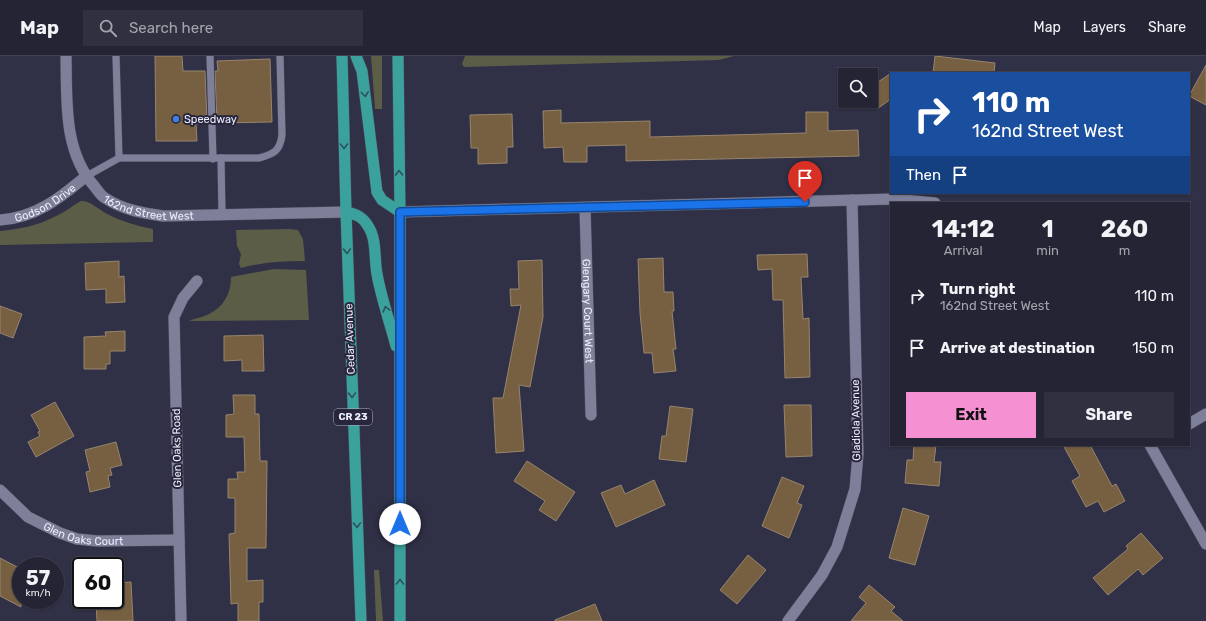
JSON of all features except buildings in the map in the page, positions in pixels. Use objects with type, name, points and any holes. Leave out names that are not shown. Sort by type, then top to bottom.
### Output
[{"type":"main road","name":"Cedar Avenue","points":[[342,56],[360,621]]},
{"type":"main road","points":[[356,56],[362,71],[377,192],[382,200],[400,212]]},
{"type":"main road","points":[[398,56],[400,212],[400,621]]},
{"type":"main road","points":[[346,212],[356,214],[364,220],[373,236],[377,275],[400,360]]},
{"type":"street","name":"162nd Street West","points":[[66,56],[67,119],[74,150],[85,177],[104,198],[120,206],[140,213],[163,216],[346,212]]},
{"type":"street","name":"Godson Drive","points":[[0,220],[30,214],[59,199],[85,177]]},
{"type":"street","points":[[400,212],[933,199]]},
{"type":"street","name":"Gladiola Avenue","points":[[788,621],[822,575],[838,547],[855,489],[858,454],[852,200]]},
{"type":"street","name":"Glengary Court West","points":[[585,208],[591,414]]},
{"type":"street","name":"Glen Oaks Road","points":[[181,621],[174,318],[183,298],[197,282]]},
{"type":"street","points":[[1190,423],[1206,414]]},
{"type":"street","points":[[1152,446],[1206,544]]},
{"type":"street","name":"Glen Oaks Court","points":[[0,490],[28,517],[60,533],[77,539],[97,541],[179,540]]},
{"type":"lane","points":[[116,56],[119,158]]},
{"type":"lane","points":[[210,56],[213,158]]},
{"type":"lane","points":[[85,177],[119,158],[259,158],[277,151],[281,145],[282,135],[280,56]]},
{"type":"lane","points":[[222,158],[222,215]]},
{"type":"green space","points":[[371,56],[382,56],[382,109],[375,109]]},
{"type":"green space","points":[[465,56],[734,56],[719,60],[464,67],[462,64]]},
{"type":"green space","points":[[81,201],[85,201],[118,219],[153,229],[153,242],[0,245],[0,231],[41,223],[61,214]]},
{"type":"green space","points":[[236,230],[298,230],[303,239],[305,261],[273,262],[241,268],[239,264],[241,254],[237,246]]},
{"type":"green space","points":[[274,269],[306,270],[309,320],[189,321],[213,312],[222,304],[230,289],[231,277]]},
{"type":"green space","points":[[374,570],[379,570],[383,621],[376,621]]},
{"type":"place","name":"Speedway","points":[[176,119]]},
{"type":"route","points":[[400,524],[400,212],[805,202]]}]
